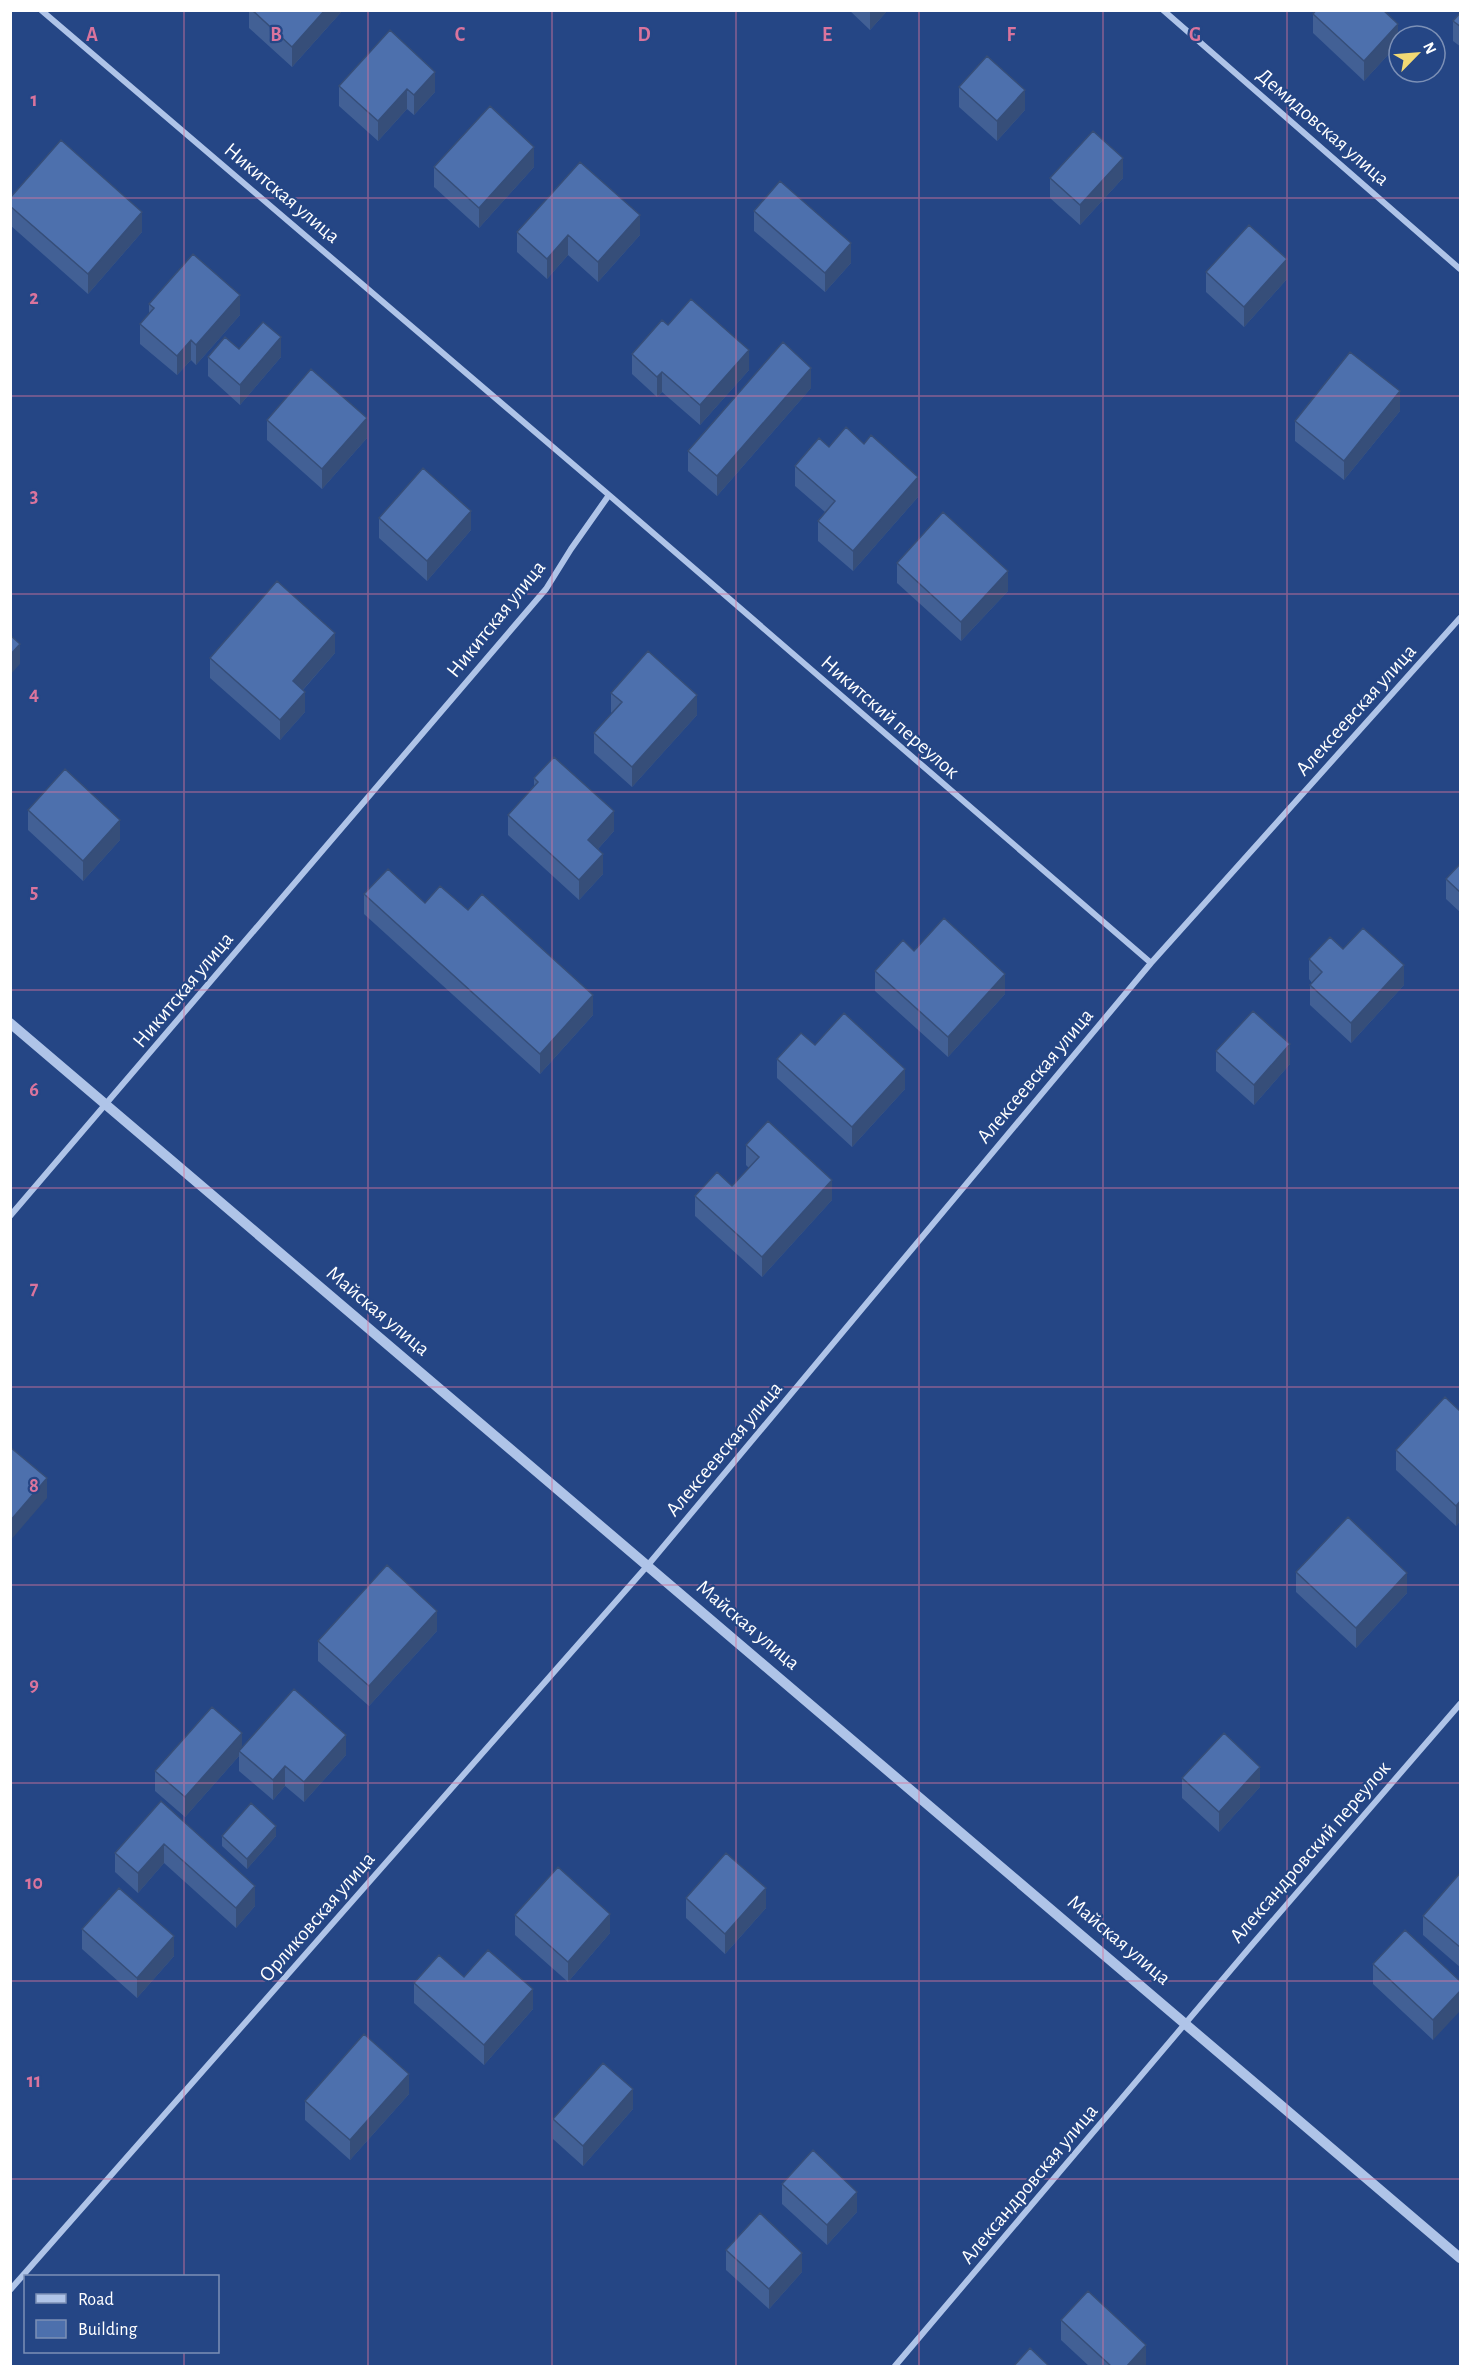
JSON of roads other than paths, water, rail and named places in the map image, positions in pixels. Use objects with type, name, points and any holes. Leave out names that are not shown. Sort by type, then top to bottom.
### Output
[{"type":"street","name":"Никитская улица","points":[[10,1216],[546,589],[609,495],[41,10]]},
{"type":"street","name":"Демидовская улица","points":[[1163,10],[1461,269]]},
{"type":"street","name":"Никитский переулок","points":[[609,495],[1151,963]]},
{"type":"street","name":"Алексеевская улица","points":[[648,1565],[1151,963],[1461,618]]},
{"type":"street","name":"Майская улица","points":[[10,1023],[1461,2258]]},
{"type":"street","name":"Орликовская улица","points":[[10,2290],[648,1565]]},
{"type":"street","name":"Александровский переулок","points":[[1187,2023],[1461,1704]]},
{"type":"street","name":"Александровская улица","points":[[895,2367],[1187,2023]]}]
